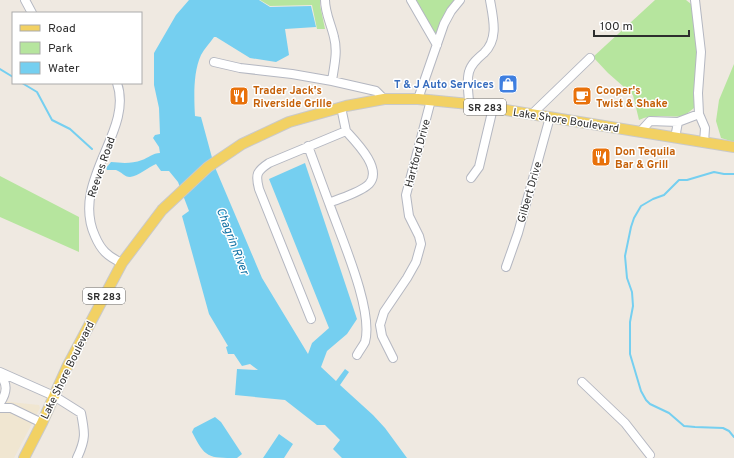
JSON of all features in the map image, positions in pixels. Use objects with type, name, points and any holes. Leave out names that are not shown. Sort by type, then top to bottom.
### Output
[{"type":"main road","name":"Lake Shore Boulevard","points":[[24,458],[72,358],[122,263],[162,210],[208,167],[242,144],[289,122],[342,107],[384,99],[418,99],[469,104],[734,147]]},
{"type":"street","points":[[25,0],[31,12]]},
{"type":"street","points":[[325,0],[328,18],[334,37],[336,53],[332,81]]},
{"type":"street","points":[[411,0],[437,45]]},
{"type":"street","points":[[418,99],[444,24],[451,11],[460,0]]},
{"type":"street","points":[[469,104],[469,72],[476,60],[493,42],[494,30],[490,0]]},
{"type":"street","points":[[695,0],[701,52],[698,93],[699,114],[705,128],[704,143]]},
{"type":"street","points":[[532,114],[590,58]]},
{"type":"street","points":[[214,62],[240,68],[292,74],[332,81],[376,91],[384,99]]},
{"type":"street","name":"Reeves Road","points":[[117,84],[120,107],[114,128],[95,177],[89,208],[90,226],[97,241],[107,255],[122,263]]},
{"type":"street","name":"Hartford Drive","points":[[393,358],[382,336],[380,325],[384,312],[416,262],[421,244],[409,216],[406,195],[431,100]]},
{"type":"street","points":[[329,203],[362,189],[370,184],[373,176],[366,155],[346,131],[342,107]]},
{"type":"street","points":[[471,178],[479,167],[493,108]]},
{"type":"street","points":[[640,132],[650,121],[678,122],[699,114]]},
{"type":"street","name":"Gilbert Drive","points":[[506,267],[518,233],[550,117]]},
{"type":"street","points":[[674,138],[678,122]]},
{"type":"street","points":[[312,319],[258,189],[257,176],[259,171],[269,162],[346,131]]},
{"type":"street","points":[[308,146],[360,290],[364,306],[366,328],[364,342],[357,355]]},
{"type":"street","points":[[0,372],[54,396],[81,413],[85,431],[83,446],[77,458]]},
{"type":"street","points":[[0,375],[5,382],[6,388],[6,393],[0,402]]},
{"type":"street","points":[[582,382],[625,423],[650,457]]},
{"type":"street","points":[[0,408],[10,408],[42,422]]},
{"type":"shaded area","points":[[0,401],[39,405],[40,408],[14,458],[0,458]]},
{"type":"green space","points":[[260,0],[320,0],[325,29],[317,29],[312,5],[270,6]]},
{"type":"green space","points":[[412,0],[456,0],[438,31],[435,33],[431,31]]},
{"type":"green space","points":[[655,0],[686,0],[691,4],[699,51],[694,108],[684,116],[655,116],[639,120],[633,95],[608,73],[593,57]]},
{"type":"green space","points":[[734,64],[734,142],[721,138],[716,121],[719,100]]},
{"type":"green space","points":[[0,176],[79,217],[79,252],[0,217]]},
{"type":"water","name":"Chagrin River","points":[[189,0],[259,0],[270,7],[311,6],[316,27],[285,29],[289,55],[276,62],[250,58],[214,37],[204,50],[198,62],[194,93],[195,116],[201,117],[214,165],[262,278],[308,354],[312,343],[329,328],[269,179],[305,163],[357,319],[347,334],[327,351],[321,367],[336,381],[345,369],[349,372],[340,385],[385,428],[407,458],[342,458],[333,449],[340,440],[325,425],[317,425],[285,400],[235,395],[237,369],[258,370],[250,364],[242,366],[234,354],[228,354],[226,347],[228,346],[209,314],[182,216],[189,211],[178,182],[169,171],[161,171],[156,164],[137,175],[130,177],[116,170],[107,170],[106,168],[111,162],[134,162],[160,153],[159,147],[153,138],[155,135],[160,134],[159,108],[154,85],[154,53],[176,15]]},
{"type":"water","points":[[215,417],[221,422],[242,454],[237,458],[220,458],[208,455],[196,441],[192,432],[194,428]]},
{"type":"water","points":[[279,434],[293,444],[284,458],[263,458]]},
{"type":"waterway","points":[[0,69],[12,76]]},
{"type":"waterway","points":[[24,84],[37,92],[52,120],[70,129],[92,149]]},
{"type":"waterway","points":[[734,174],[714,172],[687,180],[679,180],[664,195],[641,206],[631,227],[625,256],[627,278],[632,292],[633,306],[630,322],[630,354],[641,391],[646,400],[650,404],[669,413],[684,426],[723,428],[729,431],[734,437]]},
{"type":"place","name":"T & J Auto Services","points":[[508,84]]},
{"type":"place","name":"Trader Jack's Riverside Grille","points":[[239,96]]},
{"type":"place","name":"Cooper's Twist & Shake","points":[[582,96]]},
{"type":"place","name":"Don Tequila Bar & Grill","points":[[601,157]]}]
